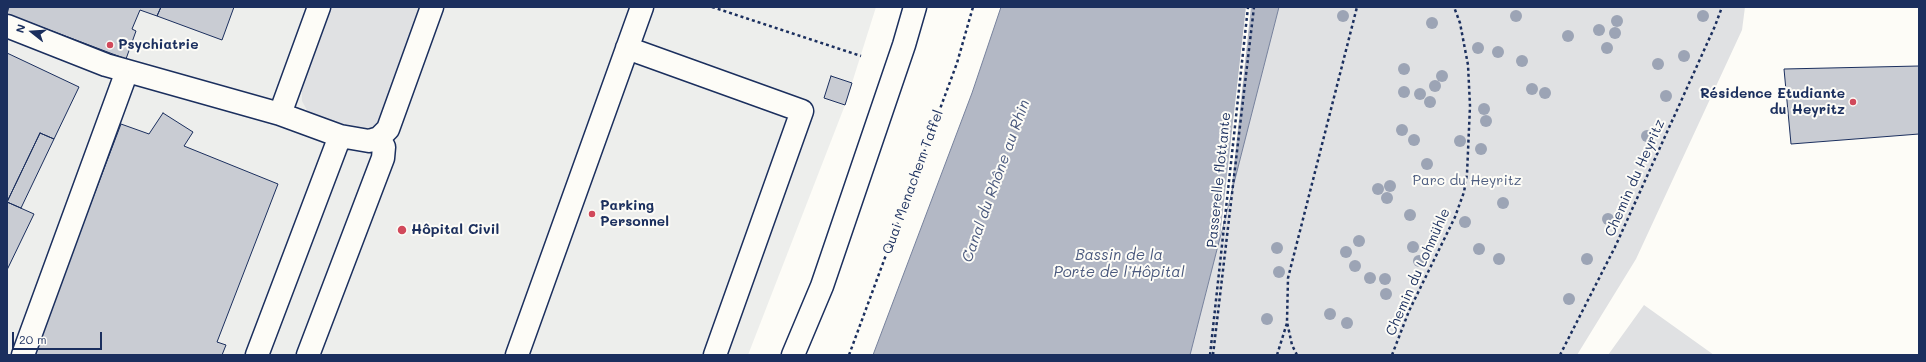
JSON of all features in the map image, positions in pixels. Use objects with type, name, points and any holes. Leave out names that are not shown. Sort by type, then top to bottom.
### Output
[{"type":"main road","points":[[280,114],[319,7]]},
{"type":"main road","points":[[7,26],[106,65],[280,114],[340,136],[369,141],[379,138],[388,129],[432,7]]},
{"type":"main road","points":[[517,355],[642,7]]},
{"type":"main road","points":[[794,355],[822,286],[915,7]]},
{"type":"main road","points":[[627,48],[802,111],[715,355]]},
{"type":"main road","points":[[23,355],[128,71]]},
{"type":"main road","points":[[257,355],[340,136]]},
{"type":"main road","points":[[308,355],[384,158],[384,147],[379,138]]},
{"type":"path","points":[[712,7],[861,56]]},
{"type":"path","name":"Quai Menachem Taffel","points":[[849,355],[957,63],[973,7]]},
{"type":"path","name":"Passerelle flottante","points":[[1210,355],[1248,7]]},
{"type":"path","points":[[1213,355],[1254,7]]},
{"type":"path","points":[[1297,355],[1292,345],[1287,322],[1288,278],[1357,7]]},
{"type":"path","name":"Chemin du Lohmühle","points":[[1392,355],[1409,311],[1455,217],[1464,192],[1467,174],[1470,106],[1468,65],[1460,24],[1454,7]]},
{"type":"path","name":"Chemin du Heyritz","points":[[1561,355],[1615,247],[1715,26],[1722,7]]},
{"type":"path","points":[[1276,355],[1287,322]]},
{"type":"shaded area","name":"Hôpital Civil","points":[[7,7],[876,7],[845,105],[748,355],[7,355]]},
{"type":"green space","points":[[331,7],[420,7],[378,123],[370,130],[357,130],[308,112],[302,101],[302,87]]},
{"type":"green space","name":"Parc du Heyritz","points":[[1279,7],[1745,7],[1742,30],[1636,259],[1577,355],[1190,355]]},
{"type":"green space","points":[[1644,305],[1714,355],[1608,355]]},
{"type":"water","name":"Bassin de la Porte de l’Hôpital","points":[[1001,7],[1279,7],[1190,355],[873,355],[972,93]]},
{"type":"pier","points":[[1246,7],[1251,7],[1231,194],[1220,237]]},
{"type":"building","name":"Psychiatrie","points":[[9,7],[161,7],[157,16],[140,10],[132,29],[136,31],[126,59],[7,14]]},
{"type":"building","points":[[161,7],[234,7],[222,40],[157,16]]},
{"type":"building","points":[[7,53],[79,87],[54,139],[40,133],[7,202]]},
{"type":"building","name":"Résidence Etudiante du Heyritz","points":[[1919,66],[1919,134],[1791,144],[1784,69]]},
{"type":"building","points":[[831,76],[852,83],[845,105],[824,98]]},
{"type":"building","points":[[163,113],[193,132],[184,146],[278,184],[217,342],[226,345],[222,355],[33,355],[121,124],[149,134]]},
{"type":"building","points":[[40,133],[54,139],[21,208],[7,202]]},
{"type":"building","points":[[7,202],[34,214],[7,270]]},
{"type":"place","name":"Psychiatrie","points":[[110,45]]},
{"type":"place","name":"Résidence Etudiante du Heyritz","points":[[1853,102]]},
{"type":"place","name":"Parking Personnel","points":[[592,214]]},
{"type":"place","name":"Hôpital Civil","points":[[402,230]]},
{"type":"water label","name":"Canal du Rhône au Rhin","points":[[996,181]]}]
